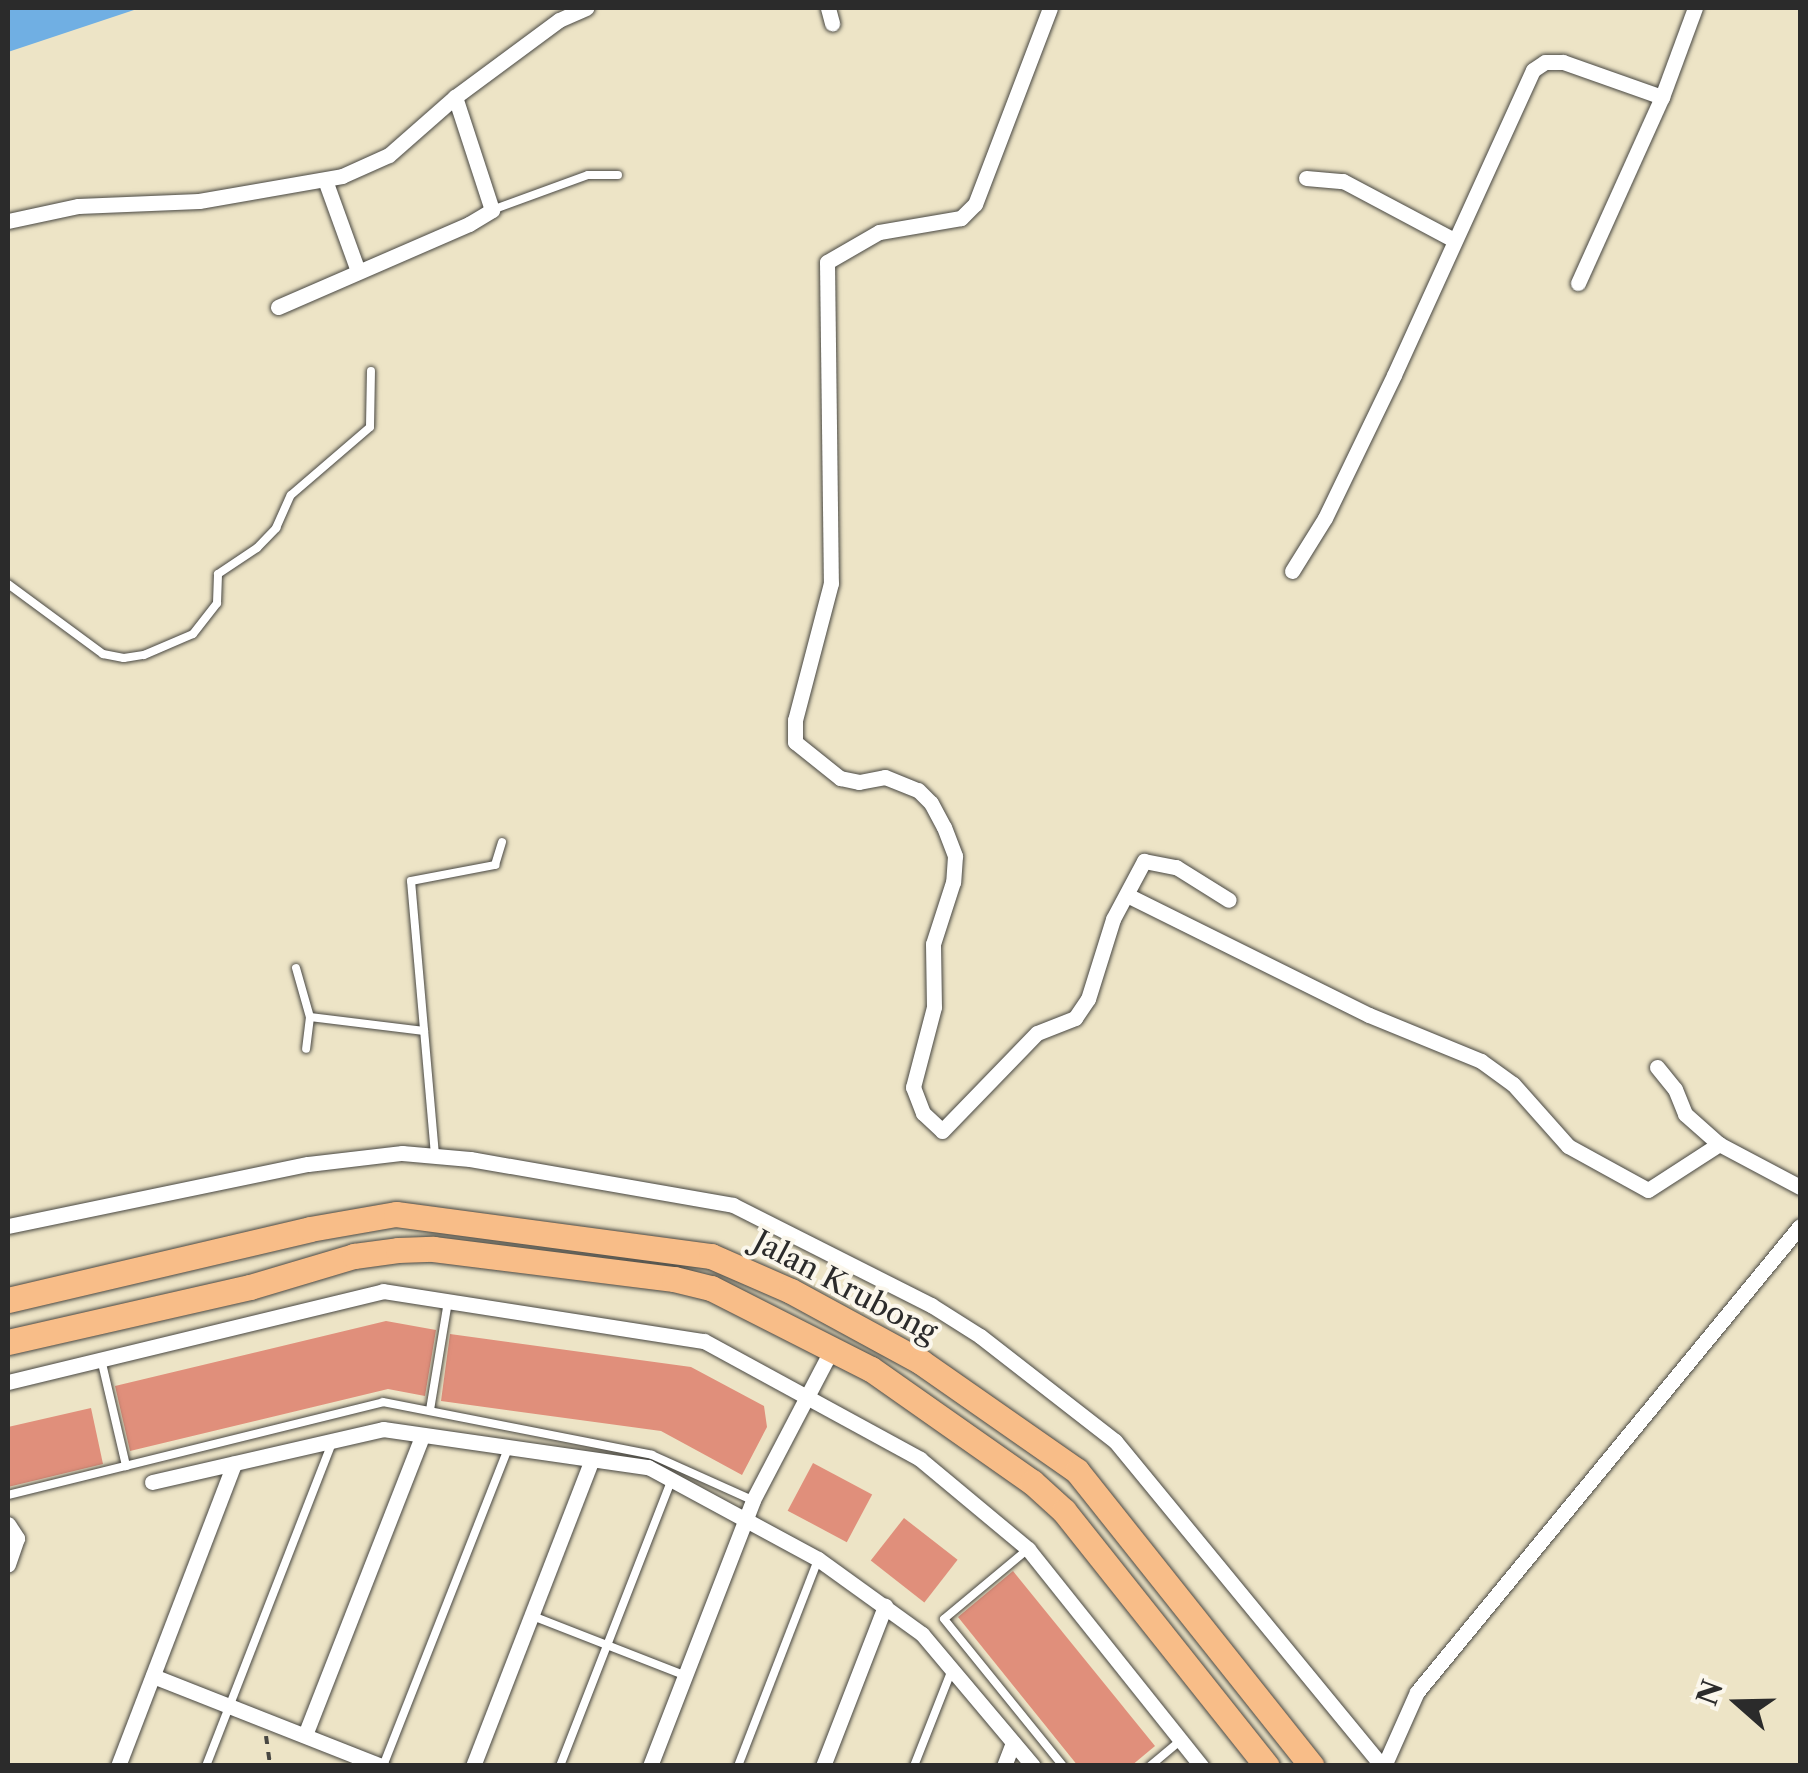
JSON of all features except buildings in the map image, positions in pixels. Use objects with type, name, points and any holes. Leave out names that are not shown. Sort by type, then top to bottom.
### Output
[{"type":"main road","name":"Jalan Krubong","points":[[8,1300],[396,1214],[711,1256],[743,1267],[920,1362],[1077,1472],[1312,1766]]},
{"type":"main road","points":[[8,1315],[174,1279],[244,1246]]},
{"type":"main road","name":"Jalan Krubong","points":[[8,1342],[250,1286],[354,1256],[434,1249],[692,1283],[733,1297],[922,1401],[1032,1482],[1064,1511],[1267,1766]]},
{"type":"main road","points":[[8,1333],[177,1295],[250,1286]]},
{"type":"street","points":[[8,221],[78,206],[199,201],[326,180],[389,155],[455,96],[559,20],[586,8]]},
{"type":"street","points":[[1050,8],[975,204],[962,218],[879,232],[862,245],[837,252],[827,262],[831,583],[795,720],[794,742],[840,778],[859,782],[885,777],[918,790],[932,802],[944,827],[955,856],[953,882],[933,944],[934,1007],[913,1087],[923,1113],[942,1132],[1038,1033],[1076,1018],[1088,1000],[1112,919],[1144,861],[1176,867],[1229,900]]},
{"type":"street","points":[[1578,283],[1662,96],[1695,8]]},
{"type":"street","points":[[1292,572],[1325,518],[1533,70],[1546,62],[1563,62],[1662,96]]},
{"type":"street","points":[[278,307],[469,224],[492,210],[455,96]]},
{"type":"street","points":[[1306,178],[1343,181],[1454,240]]},
{"type":"street","points":[[326,180],[358,271]]},
{"type":"street","points":[[1127,895],[1369,1014],[1481,1060],[1513,1084],[1568,1146],[1648,1190],[1719,1144]]},
{"type":"street","points":[[1657,1067],[1675,1089],[1685,1114],[1719,1144],[1733,1155],[1800,1187]]},
{"type":"street","points":[[8,1226],[364,1154],[435,1156],[733,1205],[931,1305],[980,1336],[1115,1441],[1383,1766],[1417,1692],[1800,1226]]},
{"type":"street","points":[[8,1382],[383,1291],[704,1341],[920,1459],[1028,1549],[1202,1766]]},
{"type":"street","points":[[650,1766],[753,1500],[832,1349]]},
{"type":"street","points":[[152,1482],[383,1429],[648,1467],[818,1559],[922,1634],[1033,1766]]},
{"type":"street","points":[[304,1736],[422,1436]]},
{"type":"street","points":[[472,1766],[591,1461]]},
{"type":"street","points":[[118,1766],[234,1464]]},
{"type":"street","points":[[8,1524],[17,1538],[8,1564]]},
{"type":"street","points":[[822,1766],[885,1606]]},
{"type":"street","points":[[153,1676],[382,1766]]},
{"type":"street","points":[[1004,1766],[1013,1742]]},
{"type":"lane","points":[[492,210],[588,175],[618,175]]},
{"type":"lane","points":[[8,584],[102,654],[144,656],[193,634],[217,603],[218,574],[256,548],[276,528],[291,494],[370,427],[371,370]]},
{"type":"lane","points":[[435,1156],[411,881],[495,866],[502,842]]},
{"type":"lane","points":[[296,968],[310,1017],[306,1049]]},
{"type":"lane","points":[[310,1017],[424,1031]]},
{"type":"lane","points":[[430,1410],[448,1301]]},
{"type":"lane","points":[[102,1359],[126,1466]]},
{"type":"lane","points":[[8,1495],[383,1402],[652,1455],[753,1500]]},
{"type":"lane","points":[[206,1766],[332,1443]]},
{"type":"lane","points":[[382,1766],[509,1448]]},
{"type":"lane","points":[[560,1766],[672,1480]]},
{"type":"lane","points":[[1028,1549],[944,1619],[1063,1766]]},
{"type":"lane","points":[[738,1766],[818,1559]]},
{"type":"lane","points":[[530,1615],[684,1676]]},
{"type":"lane","points":[[914,1766],[952,1667]]},
{"type":"lane","points":[[1150,1766],[1181,1740]]},
{"type":"path","points":[[263,1720],[270,1766]]},
{"type":"water","points":[[8,8],[140,8],[8,52]]}]
